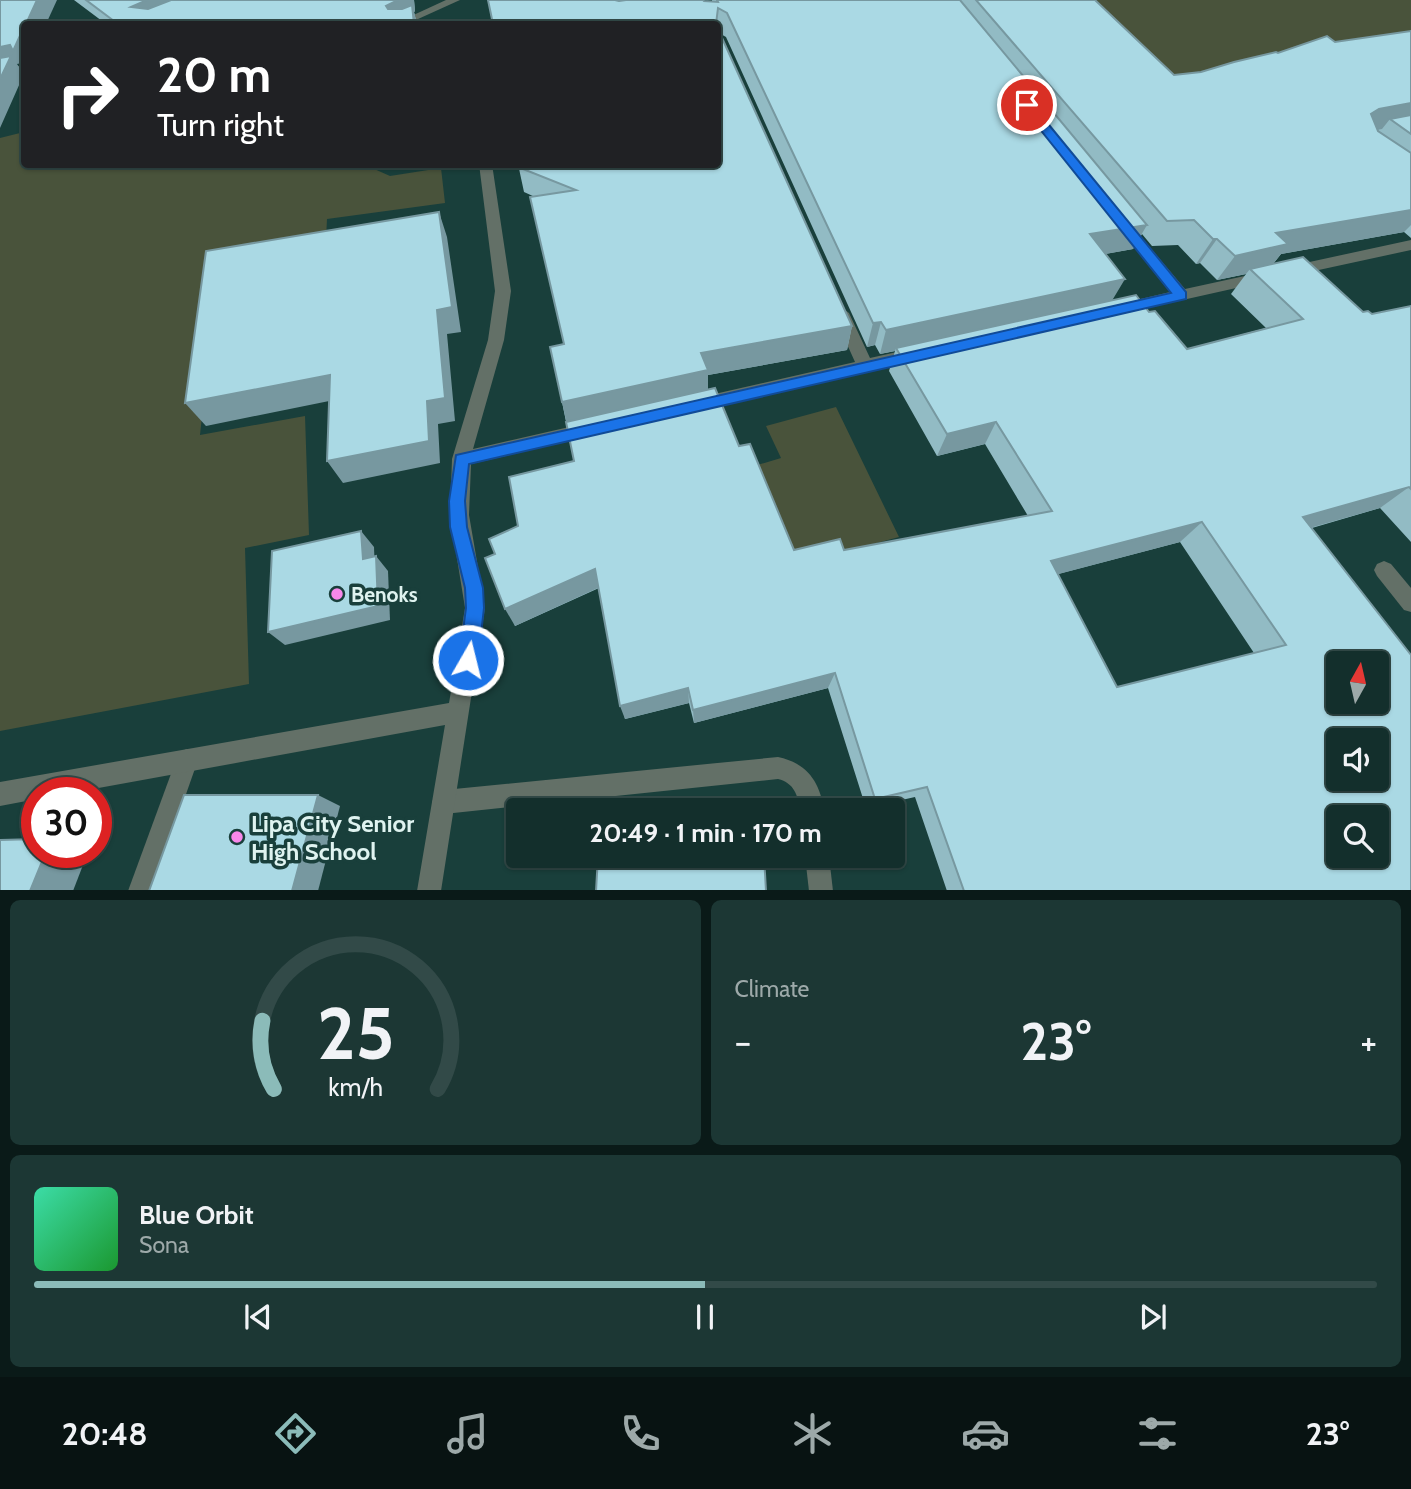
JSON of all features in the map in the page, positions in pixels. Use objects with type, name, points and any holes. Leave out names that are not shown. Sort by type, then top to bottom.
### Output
[{"type":"street","points":[[406,21],[455,0]]},
{"type":"street","points":[[0,73],[21,69]]},
{"type":"street","points":[[429,890],[475,608],[471,568],[458,527],[457,501],[461,460],[496,344],[502,315],[503,287],[486,168]]},
{"type":"street","points":[[1112,211],[1181,295]]},
{"type":"street","points":[[1102,313],[1411,245]]},
{"type":"street","points":[[836,303],[865,366]]},
{"type":"street","points":[[677,409],[931,351]]},
{"type":"street","points":[[461,460],[609,425]]},
{"type":"street","points":[[1384,570],[1411,603]]},
{"type":"street","points":[[0,794],[458,712]]},
{"type":"street","points":[[140,890],[187,760]]},
{"type":"street","points":[[444,802],[778,768],[796,773],[802,779],[808,798]]},
{"type":"street","points":[[818,868],[821,890]]},
{"type":"green space","points":[[1066,0],[1411,0],[1411,46],[1163,99]]},
{"type":"green space","points":[[21,133],[21,168],[372,168],[390,176],[441,168],[445,203],[327,219],[326,239],[219,258],[200,435],[305,416],[309,535],[245,548],[249,684],[0,731],[0,138]]},
{"type":"green space","points":[[836,407],[899,537],[796,565],[754,466],[781,458],[766,426]]},
{"type":"building","points":[[0,0],[37,0],[27,21],[21,21],[21,34],[13,51],[10,45],[0,47]]},
{"type":"building","points":[[86,0],[147,0],[131,7],[148,9],[171,0],[398,0],[386,6],[388,9],[402,9],[412,5],[414,21],[114,21]]},
{"type":"building","points":[[488,0],[960,0],[1147,225],[1090,234],[1125,279],[886,330],[881,322],[873,323],[727,13],[718,8],[716,21],[492,21]]},
{"type":"building","points":[[976,0],[1095,0],[1174,75],[1201,72],[1278,53],[1327,36],[1335,42],[1411,31],[1411,103],[1379,109],[1371,114],[1378,131],[1411,153],[1411,210],[1276,233],[1288,244],[1235,256],[1194,220],[1167,221]]},
{"type":"building","points":[[721,36],[852,326],[701,353],[708,370],[562,402],[550,347],[564,344],[530,197],[576,190],[521,168],[721,168]]},
{"type":"building","points":[[11,56],[0,79],[0,58]]},
{"type":"building","points":[[1411,115],[1411,134],[1390,119]]},
{"type":"building","points":[[439,212],[452,307],[437,310],[445,398],[427,401],[429,441],[327,461],[330,375],[185,403],[206,251]]},
{"type":"building","points":[[1303,257],[1363,312],[1372,314],[1411,306],[1411,489],[1409,487],[1303,517],[1411,655],[1411,890],[964,890],[927,787],[875,798],[835,673],[693,710],[688,688],[620,706],[595,569],[505,609],[485,558],[495,554],[489,539],[518,526],[509,477],[574,461],[566,422],[715,388],[739,446],[750,444],[794,550],[840,539],[844,550],[1052,511],[996,422],[947,434],[896,348],[1136,295],[1149,312],[1155,311],[1187,349],[1303,319],[1250,269]],"holes":[[[1202,522],[1286,645],[1117,687],[1051,561]]]},
{"type":"building","points":[[361,531],[363,559],[376,556],[378,606],[268,632],[272,551]]},
{"type":"building","points":[[184,795],[318,795],[292,890],[149,890]]},
{"type":"building","points":[[21,839],[21,868],[39,868],[30,890],[0,890],[0,840]]},
{"type":"building","points":[[597,868],[765,868],[766,890],[596,890]]},
{"type":"place","name":"Benoks","points":[[337,594]]},
{"type":"place","name":"Lipa City Senior High School","points":[[237,837]]},
{"type":"route","points":[[468,660],[475,608],[471,568],[458,527],[457,501],[461,460],[1181,295],[1027,105]]}]
